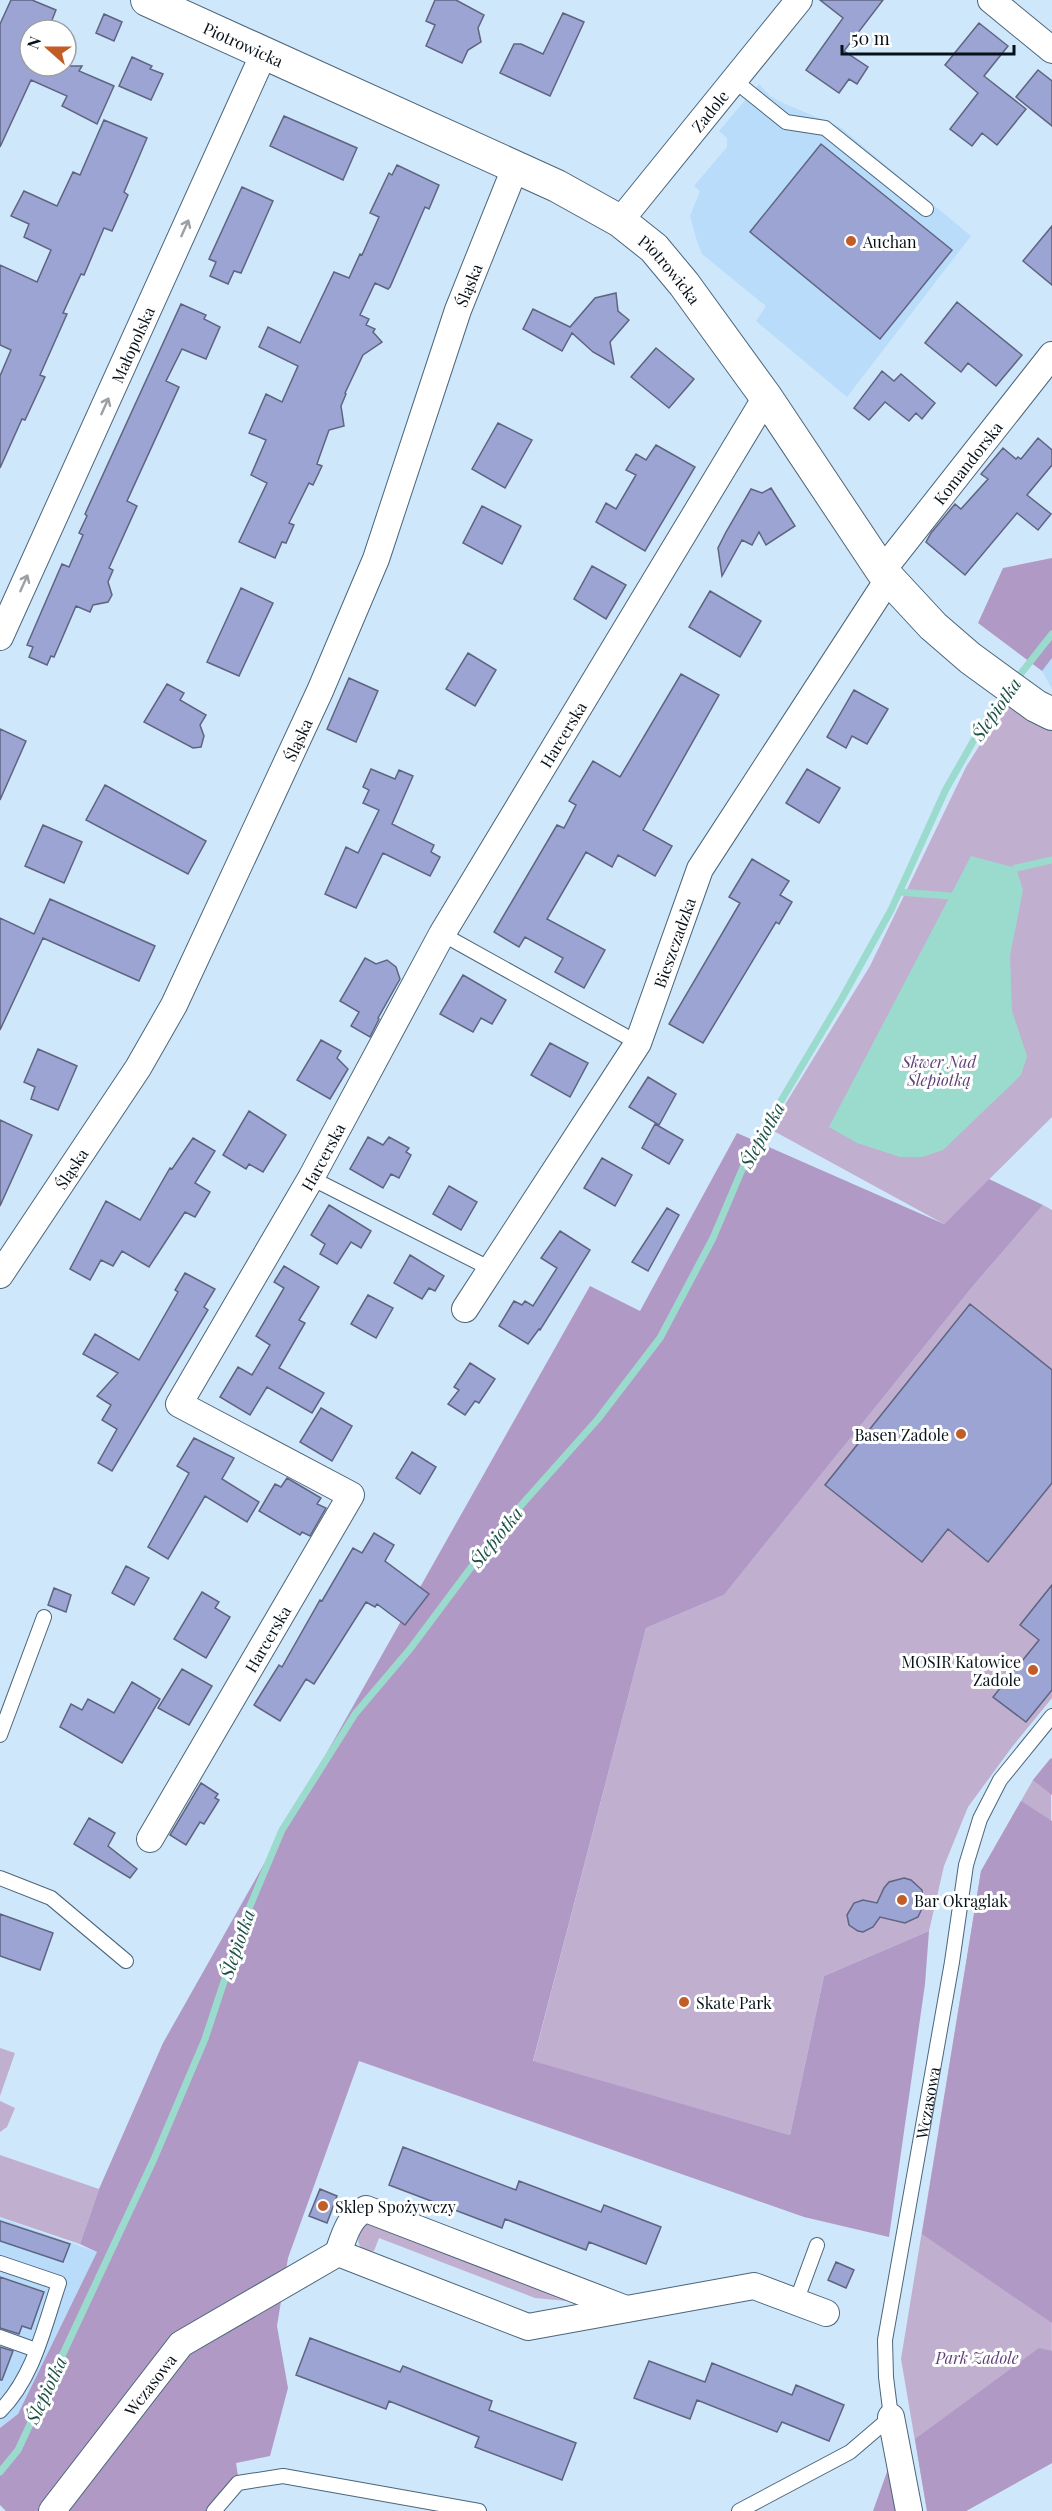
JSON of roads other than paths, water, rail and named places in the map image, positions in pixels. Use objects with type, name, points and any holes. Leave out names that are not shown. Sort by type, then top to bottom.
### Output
[{"type":"street","name":"Piotrowicka","points":[[147,0],[187,9],[264,53],[590,203],[620,220],[654,248],[684,284],[766,397],[886,574],[933,626],[970,658],[1044,710]]},
{"type":"street","name":"Zadole","points":[[620,220],[799,0]]},
{"type":"street","points":[[991,0],[1052,50]]},
{"type":"street","name":"Małopolska","points":[[0,637],[264,53]]},
{"type":"street","name":"Śląska","points":[[0,1273],[138,1068],[179,995],[320,691],[376,559],[458,310],[515,168]]},
{"type":"street","name":"Komandorska","points":[[886,574],[1052,355]]},
{"type":"street","name":"Harcerska","points":[[150,1839],[351,1495],[179,1404],[311,1178],[442,934],[766,397]]},
{"type":"street","name":"Bieszczadzka","points":[[465,1309],[638,1043],[700,869],[886,574]]},
{"type":"street","points":[[627,2310],[366,2209],[357,2213],[338,2253],[528,2327],[627,2310],[754,2286],[826,2313]]},
{"type":"street","name":"Wczasowa","points":[[52,2511],[181,2344],[338,2253]]},
{"type":"street","name":"Wczasowa","points":[[891,2416],[909,2511]]},
{"type":"lane","points":[[735,81],[786,122],[825,128],[926,209]]},
{"type":"lane","points":[[442,934],[638,1043]]},
{"type":"lane","points":[[311,1178],[491,1269]]},
{"type":"lane","points":[[0,1736],[44,1617]]},
{"type":"lane","name":"Wczasowa","points":[[891,2416],[886,2377],[885,2340],[952,1962],[966,1865],[980,1819],[1000,1780],[1052,1716]]},
{"type":"lane","points":[[0,1878],[51,1898],[126,1961]]},
{"type":"lane","points":[[796,2302],[817,2246]]},
{"type":"lane","points":[[0,2263],[59,2283],[22,2384],[0,2411]]},
{"type":"lane","points":[[0,2337],[36,2350]]},
{"type":"lane","points":[[739,2511],[850,2452],[891,2416]]},
{"type":"lane","points":[[214,2511],[238,2483],[283,2476],[479,2511]]},
{"type":"waterway","name":"Ślepiotka","points":[[1015,681],[1052,634]]},
{"type":"waterway","name":"Ślepiotka","points":[[0,2472],[18,2450],[154,2159],[205,2039],[245,1918],[282,1830],[355,1714],[410,1649],[499,1530],[598,1419],[660,1338],[713,1238],[747,1158],[841,1000],[891,910],[946,789],[987,717],[1006,693]]},
{"type":"waterway","points":[[1016,868],[1052,860]]},
{"type":"waterway","points":[[899,892],[950,896]]},
{"type":"place","name":"Auchan","points":[[851,241]]},
{"type":"place","name":"Basen Zadole","points":[[961,1434]]},
{"type":"place","name":"MOSIR Katowice Zadole","points":[[1033,1670]]},
{"type":"place","name":"Bar Okrąglak","points":[[902,1900]]},
{"type":"place","name":"Skate Park","points":[[684,2002]]},
{"type":"place","name":"Sklep Spożywczy","points":[[323,2206]]},
{"type":"park label","name":"Skwer Nad Ślepiotką","points":[[939,1070]]},
{"type":"park label","name":"Park Zadole","points":[[977,2357]]}]
